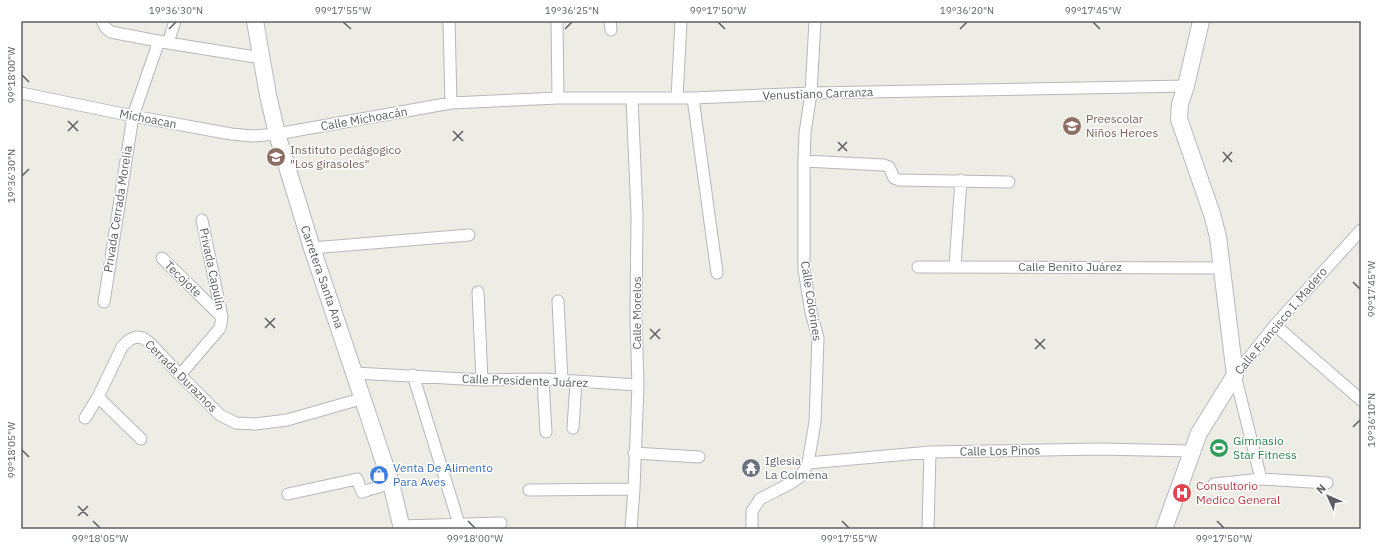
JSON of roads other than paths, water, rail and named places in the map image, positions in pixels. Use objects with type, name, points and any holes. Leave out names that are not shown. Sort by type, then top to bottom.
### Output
[{"type":"street","points":[[102,21],[106,28],[111,32],[261,58]]},
{"type":"street","name":"Privada Cerrada Morelia","points":[[104,302],[133,116],[164,42],[175,21]]},
{"type":"street","name":"Carretera Santa Ana","points":[[255,21],[277,134],[312,248],[364,398],[391,483],[402,527]]},
{"type":"street","points":[[449,21],[451,103]]},
{"type":"street","points":[[557,21],[558,98]]},
{"type":"street","points":[[678,98],[681,21]]},
{"type":"street","name":"Calle Colorines","points":[[752,529],[752,511],[760,499],[791,483],[801,476],[808,463],[815,422],[818,338],[811,312],[804,270],[804,161],[805,133],[811,93],[815,21]]},
{"type":"street","points":[[1201,21],[1186,86],[1180,104],[1179,119],[1212,214],[1218,237],[1235,376],[1261,479]]},
{"type":"street","name":"Venustiano Carranza","points":[[451,103],[558,98],[693,98],[811,93],[1186,86]]},
{"type":"street","name":"Michoacan","points":[[21,93],[231,134],[253,136],[277,134]]},
{"type":"street","name":"Calle Morelos","points":[[631,529],[638,385],[636,318],[637,215],[632,98]]},
{"type":"street","points":[[693,98],[717,274]]},
{"type":"street","name":"Calle Michoacán","points":[[277,134],[451,103]]},
{"type":"street","points":[[804,161],[884,165],[889,167],[894,178],[898,180],[1008,182]]},
{"type":"street","points":[[955,266],[961,180]]},
{"type":"street","name":"Privada Capulín","points":[[180,375],[220,328],[222,316],[202,220]]},
{"type":"street","name":"Calle Francisco I. Madero","points":[[1164,529],[1199,434],[1235,376],[1276,325],[1361,230]]},
{"type":"street","points":[[312,248],[469,235]]},
{"type":"street","name":"Tecojote","points":[[162,258],[222,316]]},
{"type":"street","name":"Calle Benito Juárez","points":[[918,267],[1221,268]]},
{"type":"street","points":[[478,292],[482,380]]},
{"type":"street","points":[[558,301],[562,381]]},
{"type":"street","points":[[1276,325],[1361,400]]},
{"type":"street","name":"Cerrada Duraznos","points":[[98,397],[122,347],[129,340],[136,337],[143,338],[151,344],[220,415],[236,423],[255,424],[287,420],[364,398]]},
{"type":"street","name":"Calle Presidente Juárez","points":[[355,373],[482,380],[543,379],[638,385]]},
{"type":"street","points":[[413,375],[459,524]]},
{"type":"street","points":[[543,379],[546,432]]},
{"type":"street","points":[[573,428],[576,382]]},
{"type":"street","points":[[86,418],[98,397],[141,439]]},
{"type":"street","name":"Calle Los Pinos","points":[[808,463],[930,452],[1100,449],[1192,451]]},
{"type":"street","points":[[928,529],[930,452]]},
{"type":"street","points":[[634,453],[699,457]]},
{"type":"street","points":[[288,494],[357,479],[362,492],[391,483]]},
{"type":"street","points":[[1214,484],[1261,479],[1327,483]]},
{"type":"street","points":[[529,490],[634,489]]},
{"type":"street","points":[[402,527],[501,523]]},
{"type":"place","name":"Preescolar Niños Heroes","points":[[1072,126]]},
{"type":"place","name":"Instituto pedágogico \"Los girasoles\"","points":[[276,157]]},
{"type":"place","name":"Gimnasio Star Fitness","points":[[1219,448]]},
{"type":"place","name":"Iglesia La Colmena","points":[[751,468]]},
{"type":"place","name":"Venta De Alimento Para Aves","points":[[379,475]]},
{"type":"place","name":"Consultorio Medico General","points":[[1182,493]]}]
